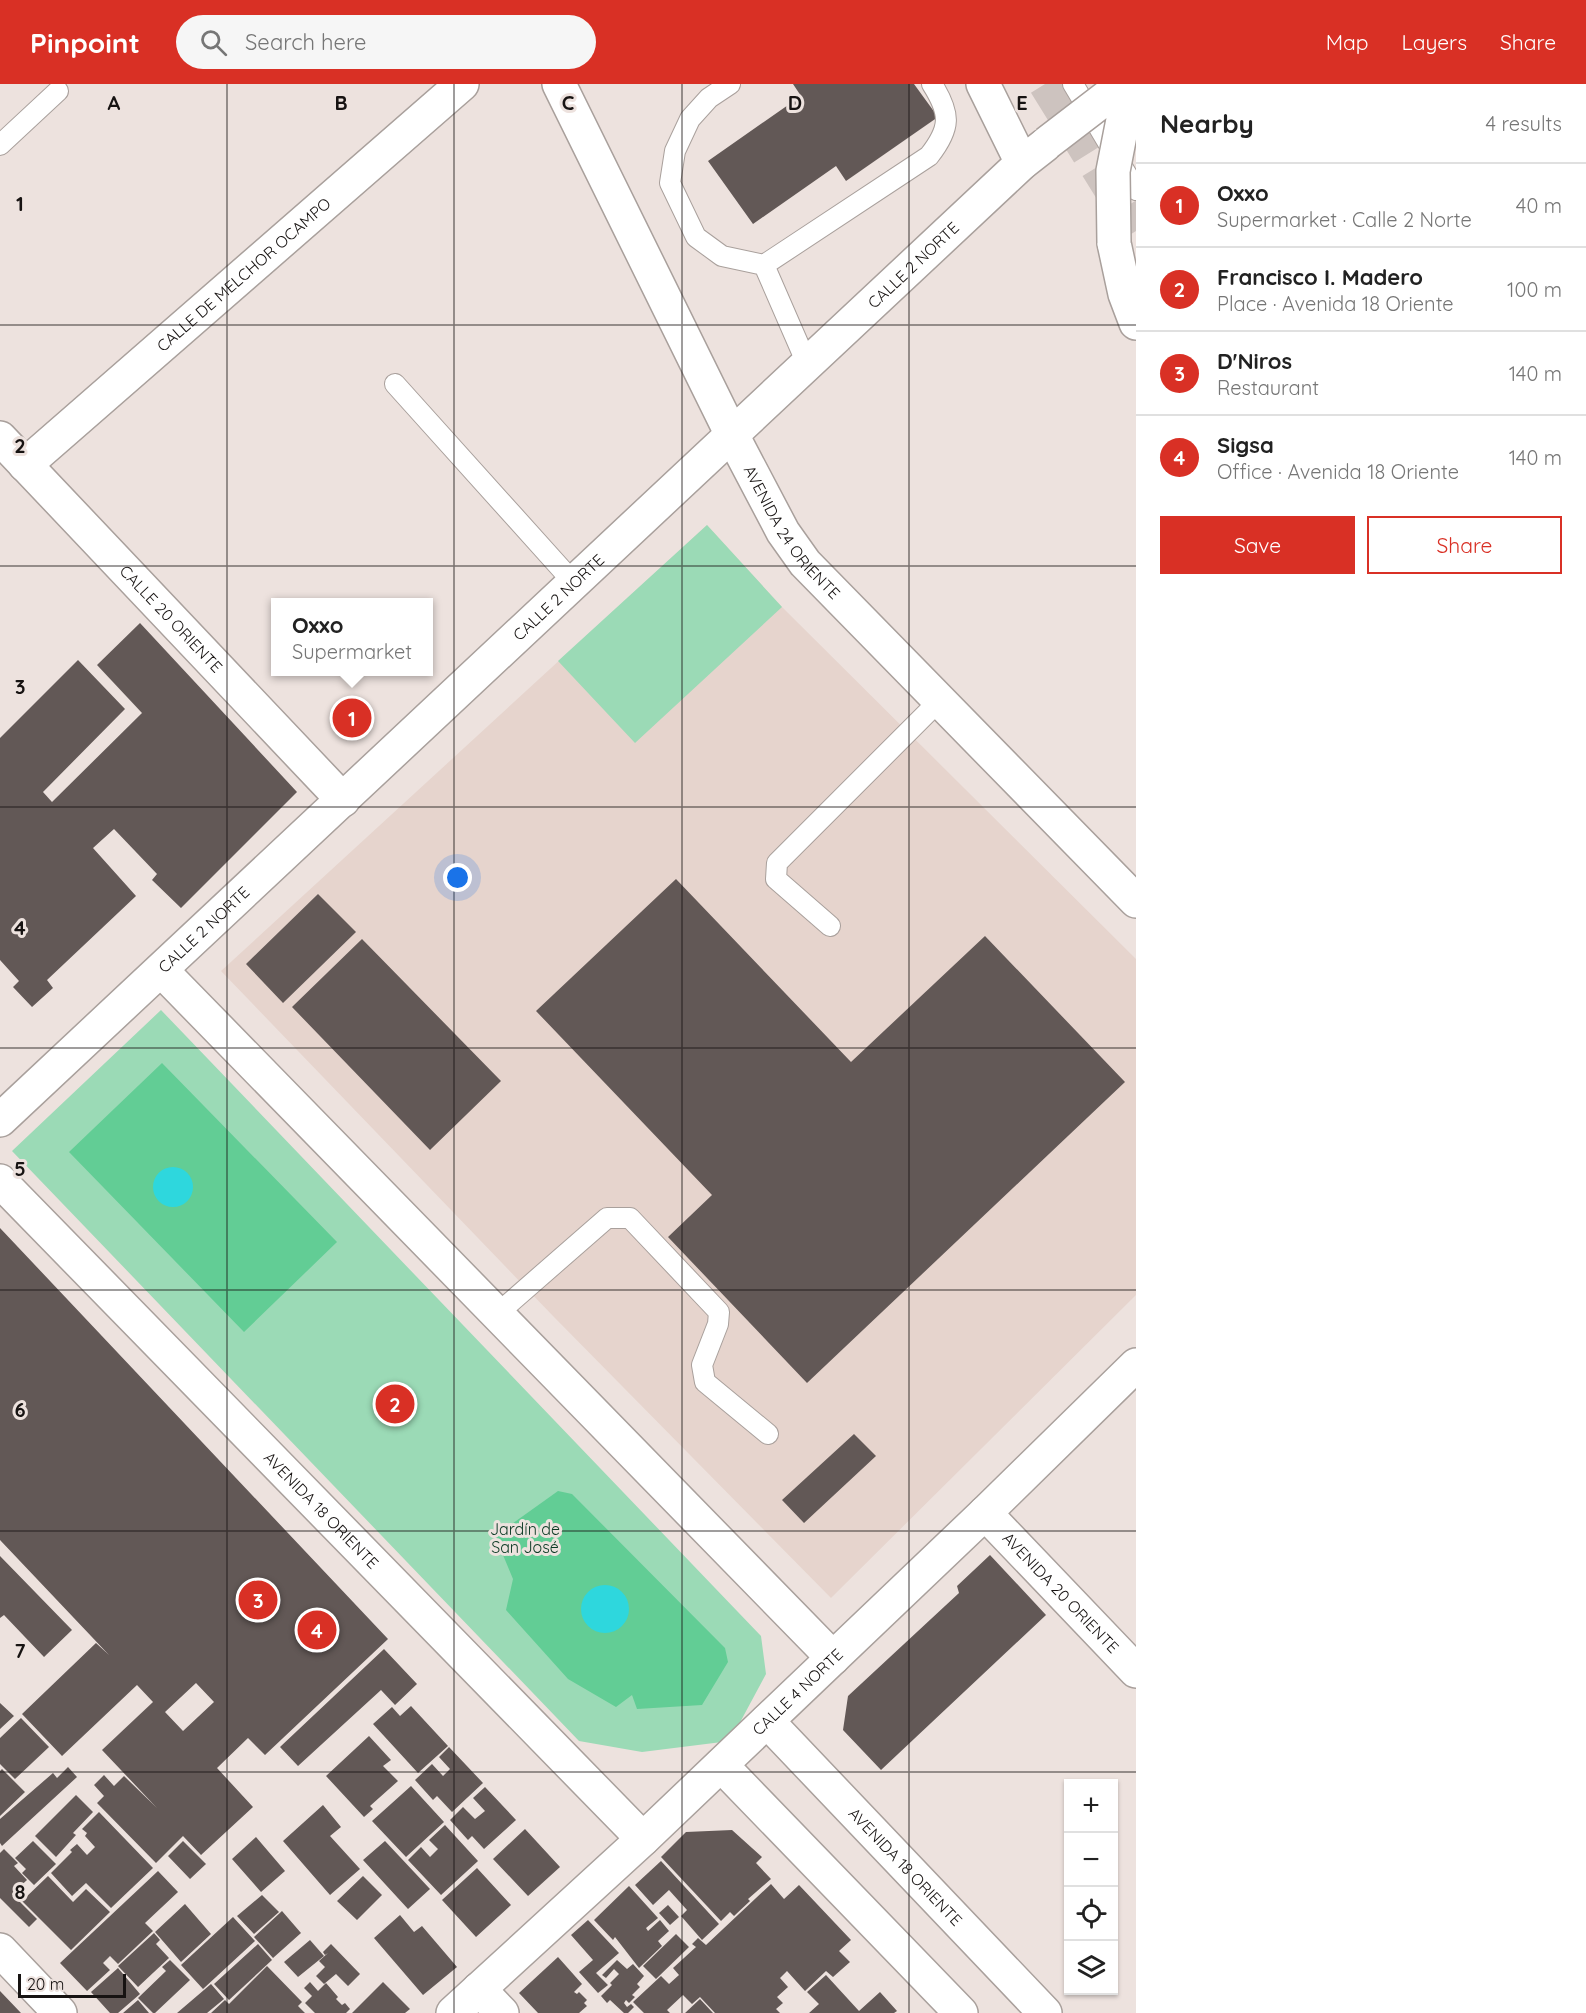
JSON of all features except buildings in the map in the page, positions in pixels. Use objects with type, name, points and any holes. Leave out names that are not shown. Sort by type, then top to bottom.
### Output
[{"type":"street","name":"CALLE DE MELCHOR OCAMPO","points":[[25,465],[462,84]]},
{"type":"street","name":"AVENIDA 24 ORIENTE","points":[[559,84],[732,435],[783,532],[805,563],[1136,901]]},
{"type":"street","points":[[983,84],[1035,153]]},
{"type":"street","name":"CALLE 2 NORTE","points":[[0,1120],[1035,153],[1124,84]]},
{"type":"street","points":[[1130,84],[1113,171],[1114,243],[1125,294],[1136,323]]},
{"type":"street","name":"CALLE 20 ORIENTE","points":[[0,438],[344,800]]},
{"type":"street","points":[[161,970],[833,1658]]},
{"type":"street","name":"AVENIDA 18 ORIENTE","points":[[0,1181],[643,1839]]},
{"type":"street","name":"CALLE 4 NORTE","points":[[453,2013],[721,1765],[985,1514],[1136,1365]]},
{"type":"street","name":"AVENIDA 20 ORIENTE","points":[[985,1514],[1136,1671]]},
{"type":"street","name":"AVENIDA 18 ORIENTE","points":[[767,1721],[1045,2013]]},
{"type":"street","points":[[721,1765],[961,2013]]},
{"type":"street","points":[[0,1950],[60,2013]]},
{"type":"street","points":[[479,1989],[501,2013]]},
{"type":"lane","points":[[730,84],[709,98],[690,119],[675,151],[670,183],[696,237],[722,256],[764,264],[929,156],[941,140],[947,122],[944,103],[932,84]]},
{"type":"lane","points":[[1073,84],[1136,190]]},
{"type":"lane","points":[[1111,84],[1136,127]]},
{"type":"lane","points":[[0,145],[58,91]]},
{"type":"lane","points":[[764,264],[801,350],[809,363]]},
{"type":"lane","points":[[395,384],[574,583]]},
{"type":"lane","points":[[830,926],[776,879],[777,863],[939,701]]},
{"type":"lane","points":[[497,1314],[607,1218],[630,1218],[719,1312],[718,1324],[702,1365],[705,1382],[768,1434]]},
{"type":"shaded area","points":[[707,525],[782,607],[1136,959],[1136,1295],[831,1598],[553,1316],[221,971]]},
{"type":"green space","points":[[707,525],[782,607],[635,743],[558,661]]},
{"type":"green space","name":"Jardín de San José","points":[[161,1010],[761,1636],[766,1674],[730,1741],[642,1752],[579,1741],[12,1151]]},
{"type":"green space","points":[[162,1063],[337,1242],[244,1332],[69,1152]]},
{"type":"green space","points":[[558,1491],[572,1494],[725,1648],[728,1662],[702,1705],[637,1709],[632,1695],[616,1707],[568,1679],[506,1610],[513,1579],[495,1536]]},
{"type":"water","points":[[173,1167],[187,1173],[193,1187],[187,1201],[173,1207],[159,1201],[153,1187],[159,1173]]},
{"type":"water","points":[[605,1585],[622,1592],[629,1609],[622,1626],[605,1633],[588,1626],[581,1609],[588,1592]]},
{"type":"tunnel","points":[[1045,84],[1136,231]]},
{"type":"place","name":"Oxxo","points":[[352,718]]},
{"type":"place","name":"Francisco I. Madero","points":[[395,1404]]},
{"type":"place","name":"D'Niros","points":[[258,1600]]},
{"type":"place","name":"Sigsa","points":[[317,1630]]}]
